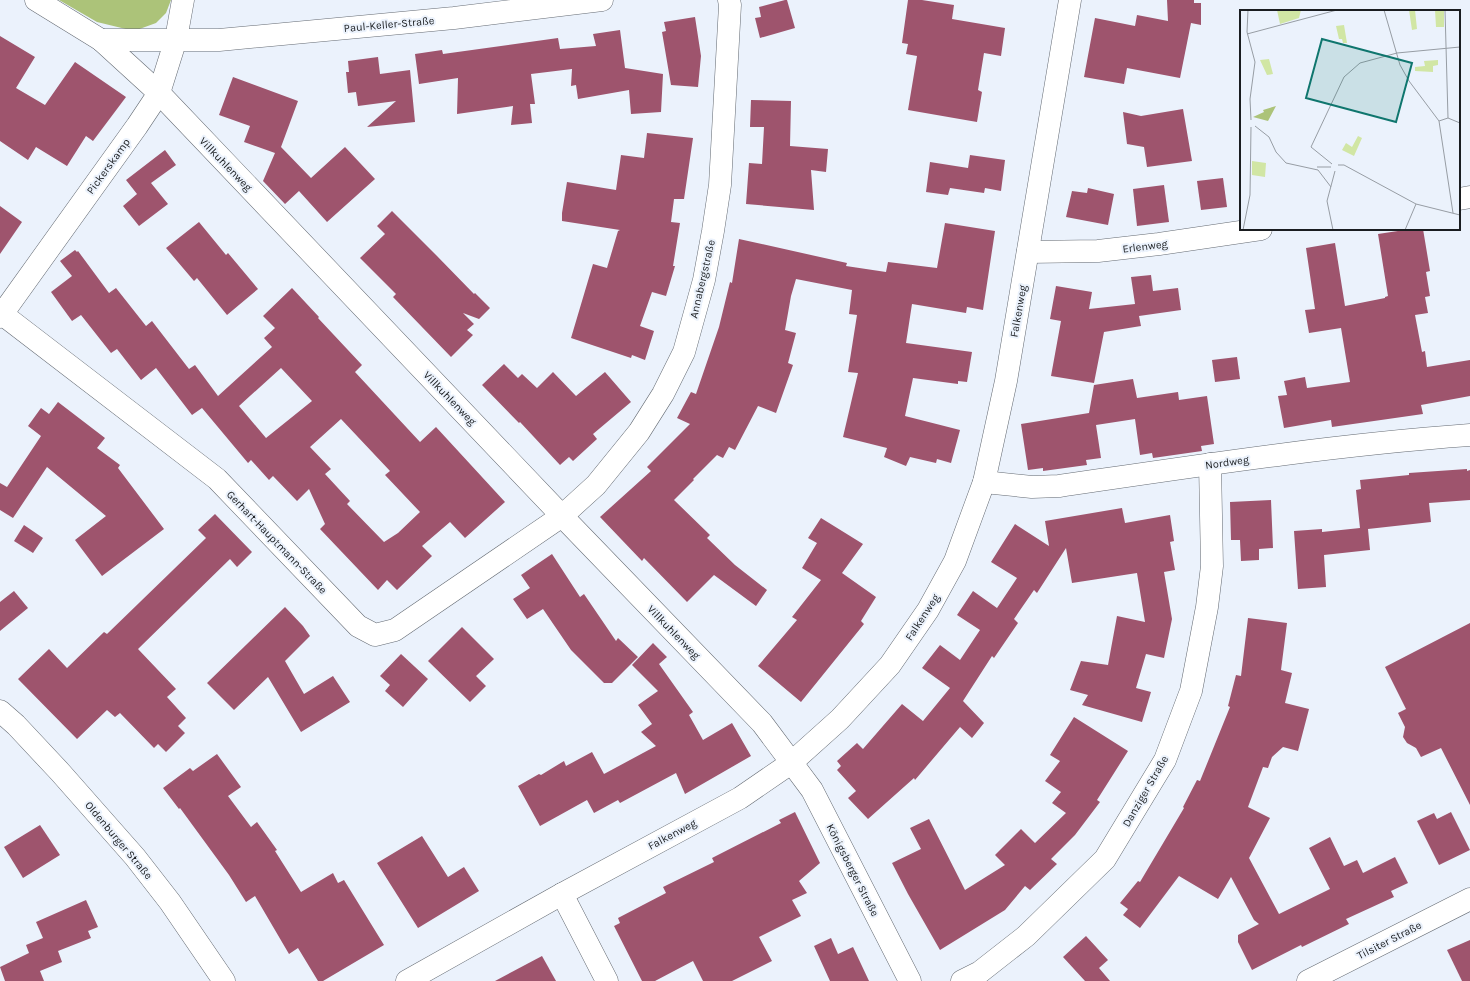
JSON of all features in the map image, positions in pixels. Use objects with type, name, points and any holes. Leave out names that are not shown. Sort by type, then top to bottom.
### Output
[{"type":"street","name":"Villkuhlenweg","points":[[36,0],[100,40],[159,93],[562,516],[762,723],[792,763]]},
{"type":"street","name":"Pickerskamp","points":[[1,315],[137,126],[159,93],[176,39],[183,0]]},
{"type":"street","name":"Paul-Keller-Straße","points":[[176,39],[219,40],[454,18],[548,3],[602,0]]},
{"type":"street","name":"Annabergstraße","points":[[562,516],[596,485],[639,432],[663,394],[684,352],[704,280],[714,231],[720,185],[730,5],[729,0]]},
{"type":"street","name":"Falkenweg","points":[[407,981],[562,894],[740,798],[792,763],[840,719],[890,665],[928,610],[955,561],[984,482],[1006,381],[1070,0]]},
{"type":"street","points":[[100,40],[176,39]]},
{"type":"street","points":[[1460,199],[1470,197]]},
{"type":"street","name":"Erlenweg","points":[[1028,252],[1098,252],[1254,230]]},
{"type":"street","name":"Gerhart-Hauptmann-Straße","points":[[1,315],[217,479],[358,626],[375,635],[395,630],[562,516]]},
{"type":"street","name":"Nordweg","points":[[984,482],[1032,487],[1059,486],[1290,453],[1417,439],[1470,435]]},
{"type":"street","name":"Danziger Straße","points":[[962,981],[980,972],[1026,936],[1105,859],[1165,760],[1191,691],[1207,607],[1212,566],[1210,464]]},
{"type":"street","name":"Oldenburger Straße","points":[[0,712],[16,725],[60,772],[135,857],[170,902],[224,981]]},
{"type":"street","name":"Königsberger Straße","points":[[792,763],[812,790],[910,981]]},
{"type":"street","points":[[562,894],[607,981]]},
{"type":"street","name":"Tilsiter Straße","points":[[1308,981],[1470,899]]},
{"type":"green space","points":[[59,0],[171,0],[166,13],[156,23],[134,31],[97,22]]},
{"type":"building","points":[[787,0],[795,28],[760,38],[755,18],[761,17],[759,7]]},
{"type":"building","points":[[908,0],[922,0],[954,5],[952,19],[1005,28],[1001,56],[984,53],[978,90],[982,92],[977,122],[908,110],[917,56],[906,54],[908,44],[902,43]]},
{"type":"building","points":[[1167,0],[1194,0],[1194,3],[1201,3],[1201,25],[1191,23],[1180,78],[1127,68],[1124,84],[1084,77],[1095,18],[1135,26],[1137,15],[1168,21]]},
{"type":"building","points":[[695,17],[701,56],[698,87],[671,85],[662,32],[666,31],[664,22]]},
{"type":"building","points":[[620,30],[625,68],[663,74],[661,112],[631,114],[629,90],[578,99],[576,85],[571,86],[572,69],[531,74],[535,104],[530,104],[532,123],[511,125],[513,106],[457,114],[458,78],[419,84],[415,54],[442,50],[443,54],[558,38],[560,49],[596,46],[593,34]]},
{"type":"building","points":[[0,36],[35,57],[16,88],[45,105],[75,62],[126,97],[93,141],[86,136],[67,166],[36,147],[28,160],[0,141]]},
{"type":"building","points":[[378,57],[380,74],[410,70],[415,122],[367,127],[396,101],[358,106],[356,92],[348,93],[346,72],[349,72],[348,61]]},
{"type":"building","points":[[233,77],[298,101],[281,147],[311,178],[345,147],[375,179],[327,222],[299,191],[285,204],[263,181],[275,153],[244,142],[250,126],[219,115]]},
{"type":"building","points":[[751,100],[791,101],[790,146],[828,149],[826,172],[811,170],[814,210],[746,204],[749,163],[762,164],[764,127],[750,127]]},
{"type":"building","points":[[1183,109],[1192,161],[1147,167],[1144,147],[1127,144],[1123,112],[1141,116]]},
{"type":"building","points":[[647,133],[693,138],[684,199],[674,199],[671,222],[680,223],[673,266],[675,266],[666,296],[652,292],[640,326],[654,331],[645,360],[632,355],[631,358],[571,338],[593,264],[607,268],[618,231],[620,230],[562,221],[562,213],[567,182],[616,190],[621,155],[644,158]]},
{"type":"building","points":[[165,150],[176,165],[151,183],[168,204],[139,226],[123,206],[137,194],[126,180]]},
{"type":"building","points":[[970,155],[1005,160],[1001,191],[985,188],[984,193],[950,188],[948,195],[926,192],[930,162],[968,168]]},
{"type":"building","points":[[1223,178],[1227,207],[1201,210],[1197,181]]},
{"type":"building","points":[[1164,185],[1169,222],[1137,226],[1133,189]]},
{"type":"building","points":[[1088,188],[1114,194],[1108,225],[1066,217],[1072,191],[1087,193]]},
{"type":"building","points":[[0,206],[22,222],[0,254]]},
{"type":"building","points":[[392,211],[474,294],[475,293],[490,308],[479,319],[463,313],[474,324],[467,330],[473,335],[451,357],[393,297],[396,294],[360,258],[385,234],[377,226]]},
{"type":"building","points":[[199,222],[226,255],[228,253],[258,289],[227,315],[197,278],[194,281],[166,248]]},
{"type":"building","points":[[945,223],[995,231],[983,310],[967,307],[966,313],[912,304],[906,343],[972,352],[967,382],[958,381],[958,384],[913,378],[905,416],[960,430],[951,463],[937,459],[936,463],[910,457],[906,466],[884,457],[887,448],[843,437],[858,373],[848,372],[857,315],[849,314],[852,290],[796,279],[791,296],[785,330],[796,333],[788,363],[793,365],[776,413],[758,406],[735,450],[729,447],[723,458],[717,455],[674,500],[710,535],[707,538],[735,565],[767,590],[756,606],[714,575],[687,602],[644,558],[642,561],[600,517],[651,471],[647,467],[690,424],[677,418],[691,392],[696,394],[719,327],[730,282],[732,283],[739,239],[847,263],[846,266],[886,272],[888,262],[937,268]]},
{"type":"building","points":[[1404,230],[1423,230],[1430,271],[1426,272],[1430,296],[1425,297],[1428,313],[1415,315],[1422,352],[1425,351],[1427,367],[1470,360],[1470,396],[1421,405],[1423,414],[1332,427],[1331,420],[1284,428],[1278,396],[1287,395],[1284,381],[1305,377],[1307,388],[1350,382],[1341,328],[1309,333],[1305,310],[1315,309],[1306,248],[1335,243],[1345,306],[1385,298],[1388,296],[1378,234]]},
{"type":"building","points":[[75,250],[77,252],[78,251],[109,293],[116,288],[146,326],[152,321],[189,369],[195,365],[218,396],[272,347],[264,338],[275,328],[263,316],[292,288],[362,365],[355,372],[420,442],[436,427],[505,502],[465,538],[450,522],[422,546],[432,556],[397,590],[387,580],[378,590],[320,529],[325,524],[309,489],[297,501],[273,476],[269,480],[251,460],[248,463],[202,408],[192,415],[156,368],[141,380],[117,349],[111,353],[81,315],[72,321],[51,292],[72,276],[60,261]],"holes":[[[281,368],[312,401],[266,438],[239,406]],[[341,419],[390,471],[385,475],[420,512],[398,533],[384,542],[347,504],[350,501],[325,474],[331,469],[310,447]]]},
{"type":"building","points":[[1151,275],[1153,291],[1178,288],[1181,310],[1139,316],[1141,326],[1104,332],[1094,383],[1051,376],[1061,321],[1050,319],[1056,286],[1092,292],[1089,309],[1135,304],[1131,277]]},
{"type":"building","points":[[1237,357],[1240,379],[1215,382],[1212,360]]},
{"type":"building","points":[[504,364],[518,378],[522,374],[537,388],[553,372],[576,396],[605,372],[631,402],[593,434],[597,439],[573,461],[569,457],[560,465],[520,422],[519,423],[482,385]]},
{"type":"building","points":[[1133,379],[1137,398],[1178,392],[1179,400],[1207,396],[1214,444],[1201,446],[1202,451],[1153,458],[1152,453],[1140,455],[1135,419],[1096,425],[1101,458],[1086,460],[1087,465],[1043,471],[1043,468],[1028,470],[1021,424],[1089,413],[1094,385]]},
{"type":"building","points":[[58,402],[105,438],[97,448],[120,465],[118,468],[164,529],[102,576],[75,540],[106,516],[47,467],[13,518],[0,510],[0,483],[7,487],[41,436],[28,426],[41,408],[49,414]]},
{"type":"building","points":[[1467,469],[1467,471],[1470,470],[1470,500],[1429,503],[1431,522],[1368,529],[1370,550],[1324,555],[1326,587],[1298,589],[1294,531],[1322,529],[1322,532],[1360,528],[1356,490],[1361,489],[1360,480],[1409,475],[1409,473]]},
{"type":"building","points":[[1271,500],[1273,548],[1259,549],[1259,560],[1241,561],[1240,540],[1231,540],[1230,502]]},
{"type":"building","points":[[1122,508],[1125,523],[1170,515],[1174,541],[1170,542],[1175,570],[1164,572],[1172,619],[1164,658],[1146,654],[1136,688],[1151,692],[1142,722],[1082,705],[1088,695],[1070,690],[1081,661],[1108,665],[1117,616],[1145,622],[1137,573],[1072,583],[1066,548],[1037,593],[1034,590],[1014,619],[1018,623],[994,658],[992,656],[963,701],[984,723],[972,738],[960,727],[915,780],[914,778],[868,819],[848,798],[856,791],[837,770],[841,766],[837,761],[857,743],[863,749],[902,704],[923,721],[950,688],[922,668],[940,645],[960,660],[980,630],[957,615],[973,591],[997,608],[1017,578],[991,562],[1015,524],[1049,546],[1045,521]]},
{"type":"building","points":[[215,514],[252,552],[237,567],[230,559],[138,649],[176,689],[167,697],[186,718],[178,726],[185,733],[166,752],[158,744],[154,748],[120,713],[115,717],[107,710],[77,739],[18,679],[49,649],[67,668],[104,632],[107,634],[206,538],[198,530]]},
{"type":"building","points":[[821,518],[863,544],[842,573],[876,597],[861,621],[864,624],[801,702],[758,666],[797,620],[792,617],[821,580],[802,568],[817,543],[808,538]]},
{"type":"building","points":[[24,525],[43,538],[33,553],[14,541]]},
{"type":"building","points":[[552,554],[580,597],[584,594],[616,641],[618,638],[638,657],[612,683],[604,683],[571,650],[543,609],[527,619],[513,599],[530,588],[521,575]]},
{"type":"building","points":[[14,591],[28,608],[0,631],[0,602]]},
{"type":"building","points":[[285,607],[303,626],[310,636],[285,661],[304,694],[333,676],[350,702],[301,732],[268,677],[234,710],[207,683]]},
{"type":"building","points":[[1248,618],[1287,623],[1281,670],[1292,673],[1285,703],[1309,709],[1298,751],[1283,747],[1272,757],[1268,768],[1263,767],[1248,807],[1270,818],[1249,858],[1279,914],[1330,889],[1309,848],[1330,837],[1344,866],[1357,860],[1363,873],[1395,857],[1408,883],[1391,891],[1394,897],[1346,919],[1349,924],[1302,947],[1301,945],[1252,970],[1238,942],[1238,935],[1259,924],[1254,920],[1231,877],[1218,899],[1179,876],[1140,928],[1123,915],[1128,909],[1120,903],[1138,881],[1140,882],[1184,808],[1183,807],[1197,780],[1200,781],[1230,707],[1228,706],[1236,675],[1241,676]]},
{"type":"building","points":[[1470,623],[1470,805],[1441,748],[1421,757],[1416,748],[1407,743],[1403,737],[1405,727],[1398,713],[1406,709],[1385,667]]},
{"type":"building","points":[[462,627],[494,659],[476,676],[486,686],[470,702],[428,661]]},
{"type":"building","points":[[653,643],[667,657],[659,664],[693,712],[689,715],[703,740],[732,723],[751,756],[685,794],[676,773],[620,803],[618,800],[594,813],[587,800],[540,826],[518,786],[539,774],[541,775],[564,761],[566,766],[592,752],[604,774],[656,746],[641,732],[652,724],[638,705],[658,691],[632,665]]},
{"type":"building","points":[[401,654],[428,679],[403,707],[385,691],[390,685],[380,676]]},
{"type":"building","points":[[1074,717],[1128,751],[1097,800],[1100,802],[1075,835],[1051,859],[1057,864],[1030,890],[1025,886],[1005,910],[940,950],[892,863],[921,849],[910,828],[929,819],[965,890],[1005,865],[995,855],[1021,829],[1035,843],[1066,813],[1052,803],[1061,792],[1045,781],[1060,761],[1050,755]]},
{"type":"building","points":[[217,754],[241,787],[228,796],[251,827],[257,822],[277,850],[275,851],[301,892],[333,873],[338,883],[344,880],[384,945],[323,981],[318,981],[298,948],[289,954],[255,896],[246,902],[229,875],[180,808],[179,809],[163,788],[190,768],[193,771]]},
{"type":"building","points":[[795,812],[820,863],[799,881],[807,893],[792,900],[801,916],[759,937],[772,961],[732,981],[703,981],[693,961],[655,981],[642,981],[614,926],[620,923],[618,918],[666,893],[663,887],[714,862],[712,858],[781,823],[779,820]]},
{"type":"building","points":[[1451,812],[1470,850],[1439,865],[1417,821],[1434,813],[1437,819]]},
{"type":"building","points":[[40,825],[60,855],[23,878],[4,847]]},
{"type":"building","points":[[422,836],[448,877],[464,867],[479,891],[418,928],[377,863]]},
{"type":"building","points":[[86,900],[98,927],[88,931],[91,938],[58,951],[62,962],[40,971],[44,981],[5,981],[0,967],[29,953],[26,945],[43,938],[36,922]]},
{"type":"building","points":[[1086,936],[1108,960],[1099,968],[1110,981],[1085,981],[1063,957]]},
{"type":"building","points":[[831,938],[838,954],[853,947],[869,981],[830,981],[814,946]]},
{"type":"building","points":[[1470,940],[1470,981],[1462,981],[1447,950]]},
{"type":"building","points":[[542,956],[556,981],[495,981]]}]
